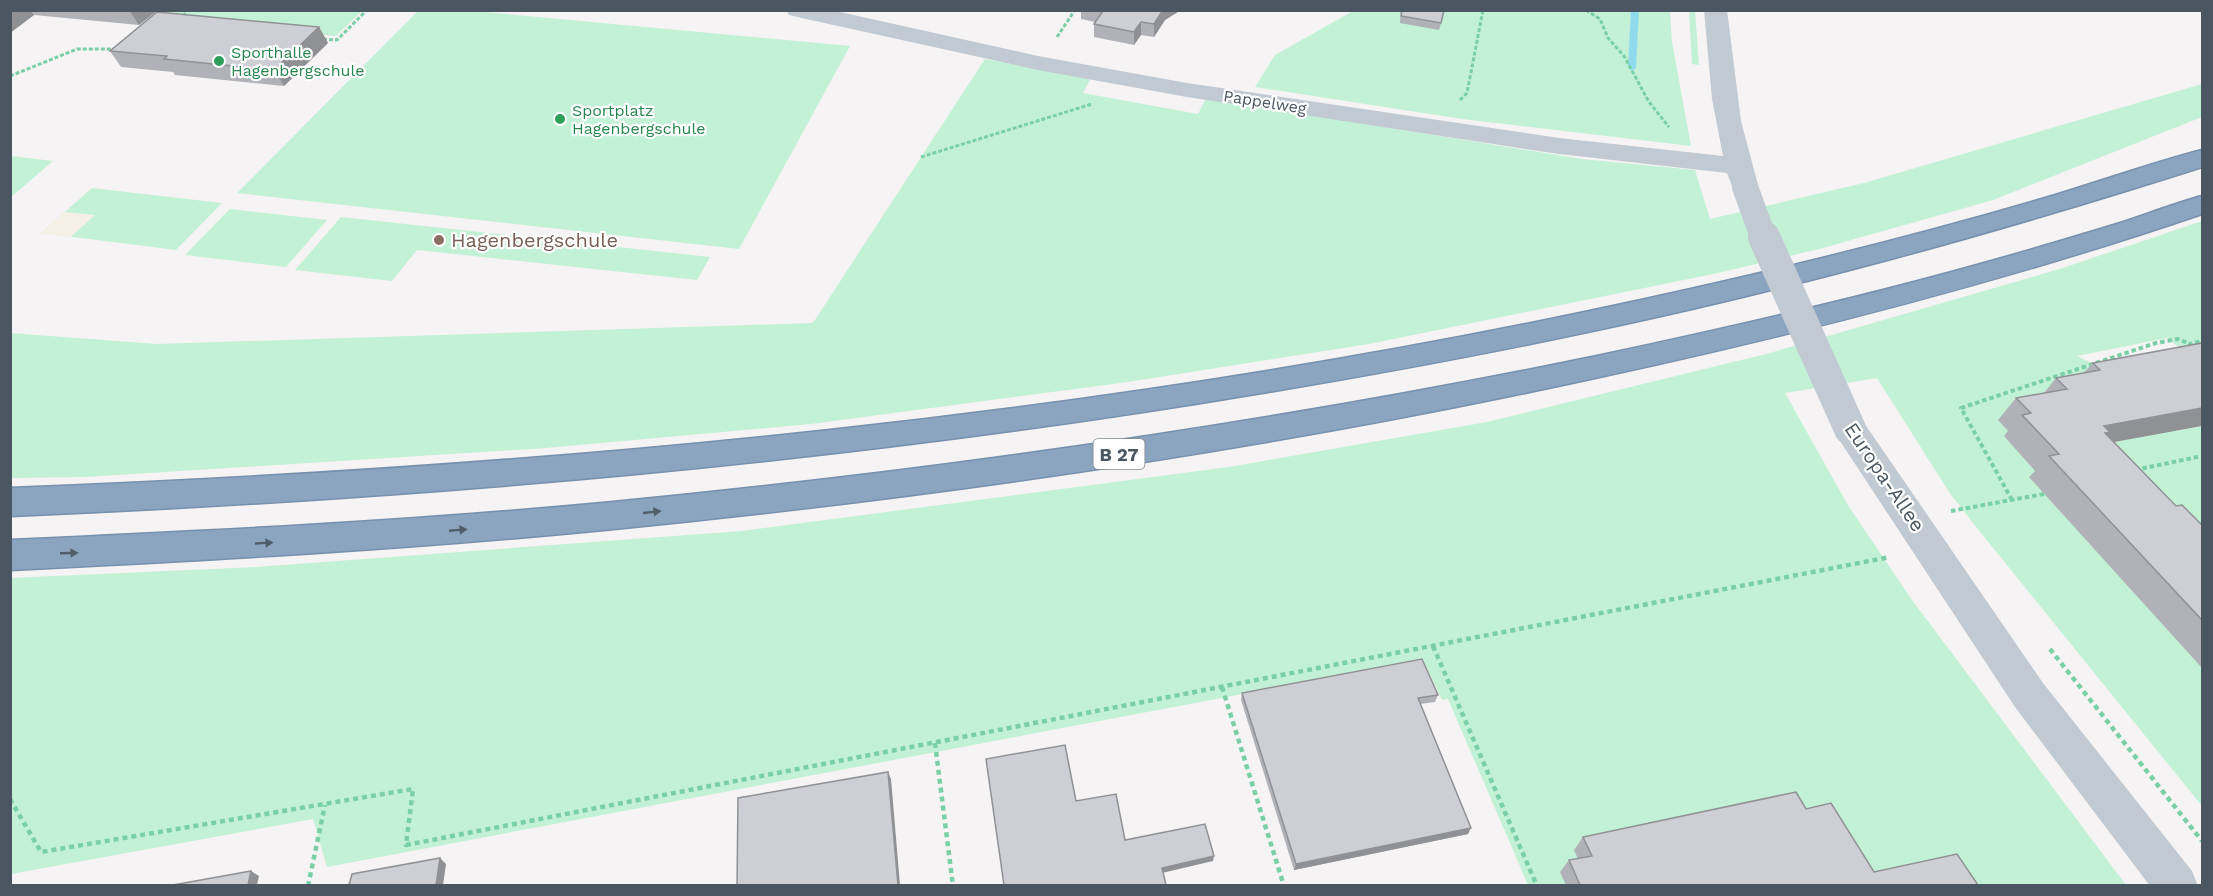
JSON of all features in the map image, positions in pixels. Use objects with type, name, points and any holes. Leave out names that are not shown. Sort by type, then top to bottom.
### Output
[{"type":"highway","points":[[10,502],[286,490],[594,467],[890,435],[1172,397],[1439,351],[1727,291],[1948,235],[2202,158]]},
{"type":"highway","name":"B 27","points":[[10,555],[263,543],[555,522],[797,496],[1068,462],[1449,397],[1716,341],[1989,270],[2202,205]]},
{"type":"street","name":"Pappelweg","points":[[798,10],[1038,63],[1156,85],[1741,176]]},
{"type":"street","name":"Europa-Allee","points":[[1715,10],[1727,108],[1741,176],[1772,259],[1850,429],[1939,519],[2029,695],[2177,885]]},
{"type":"path","points":[[182,23],[183,14],[188,10]]},
{"type":"path","points":[[314,38],[338,40],[368,10]]},
{"type":"path","points":[[1458,131],[1451,106],[1464,98],[1467,93],[1482,10]]},
{"type":"path","points":[[1586,10],[1605,25],[1608,38],[1623,54],[1656,114],[1672,129]]},
{"type":"path","points":[[10,76],[77,49],[124,49]]},
{"type":"path","points":[[921,157],[1156,85]]},
{"type":"path","points":[[2012,500],[1961,408],[2156,343],[2178,339],[2196,349]]},
{"type":"path","points":[[2190,344],[2202,341]]},
{"type":"path","points":[[2125,474],[2202,456]]},
{"type":"path","points":[[2135,470],[2142,478]]},
{"type":"path","points":[[1966,508],[2044,494]]},
{"type":"path","points":[[10,799],[41,852],[413,789],[406,845],[1894,556],[1939,519]]},
{"type":"path","points":[[1433,646],[1537,885]]},
{"type":"path","points":[[2048,646],[2202,842]]},
{"type":"path","points":[[1222,687],[1284,885]]},
{"type":"path","points":[[935,743],[953,885]]},
{"type":"path","points":[[308,885],[325,805]]},
{"type":"green space","points":[[158,10],[362,11],[336,36],[147,19]]},
{"type":"green space","name":"Sportplatz Hagenbergschule","points":[[418,11],[474,11],[850,46],[739,249],[237,193]]},
{"type":"green space","points":[[1353,11],[1670,11],[1672,42],[1691,146],[1462,119],[1255,87],[1275,55]]},
{"type":"green space","points":[[1689,11],[1695,11],[1699,65],[1692,64]]},
{"type":"green space","points":[[985,59],[1091,78],[1083,93],[1198,114],[1206,98],[1582,159],[1695,170],[1710,219],[1864,183],[2202,84],[2202,117],[1993,200],[1823,248],[1718,273],[1369,344],[1128,382],[811,424],[546,448],[86,477],[11,478],[10,333],[157,344],[813,323]]},
{"type":"green space","points":[[11,156],[53,161],[11,197]]},
{"type":"green space","points":[[92,188],[222,203],[176,250],[41,233]]},
{"type":"green space","points":[[230,209],[327,220],[286,267],[185,255]]},
{"type":"green space","points":[[341,217],[710,257],[697,280],[417,250],[392,281],[295,270]]},
{"type":"green space","points":[[2202,221],[2202,345],[2181,349],[2167,338],[2077,356],[2119,376],[2176,431],[2202,426],[2202,806],[1949,492],[1877,378],[1785,393],[1849,507],[1912,600],[2126,885],[1528,885],[1448,699],[1442,700],[1423,660],[327,867],[313,819],[11,874],[10,578],[256,567],[742,531],[1229,467],[1487,422],[1766,354],[2063,268]]},
{"type":"sand","points":[[65,212],[95,215],[71,237],[41,233]]},
{"type":"building","points":[[1101,10],[1163,10],[1154,24],[1141,22],[1134,32],[1094,24],[1103,11]]},
{"type":"building","points":[[1402,10],[1444,10],[1441,23],[1401,16]]},
{"type":"building","points":[[157,12],[319,27],[274,70],[110,51]]},
{"type":"building","points":[[2202,343],[2202,408],[2104,426],[2110,432],[2105,433],[2176,506],[2182,505],[2202,525],[2202,620],[2049,456],[2059,454],[2022,415],[2031,413],[2016,398],[2067,389],[2056,378],[2100,370],[2093,363]]},
{"type":"building","points":[[1422,659],[1438,695],[1418,698],[1471,828],[1296,864],[1242,693]]},
{"type":"building","points":[[1065,745],[1076,801],[1116,794],[1125,840],[1205,824],[1214,856],[1162,868],[1166,885],[1004,885],[986,759]]},
{"type":"building","points":[[888,772],[898,885],[737,885],[738,798]]},
{"type":"building","points":[[1796,792],[1806,809],[1831,803],[1874,872],[1957,854],[1978,885],[1580,885],[1569,860],[1592,856],[1583,837]]},
{"type":"building","points":[[440,858],[436,885],[349,885],[352,874]]},
{"type":"building","points":[[251,871],[248,885],[173,885]]},
{"type":"waterway","points":[[1632,68],[1635,10]]},
{"type":"place","name":"Sporthalle Hagenbergschule","points":[[219,61]]},
{"type":"place","name":"Sportplatz Hagenbergschule","points":[[560,119]]},
{"type":"place","name":"Hagenbergschule","points":[[439,240]]}]
